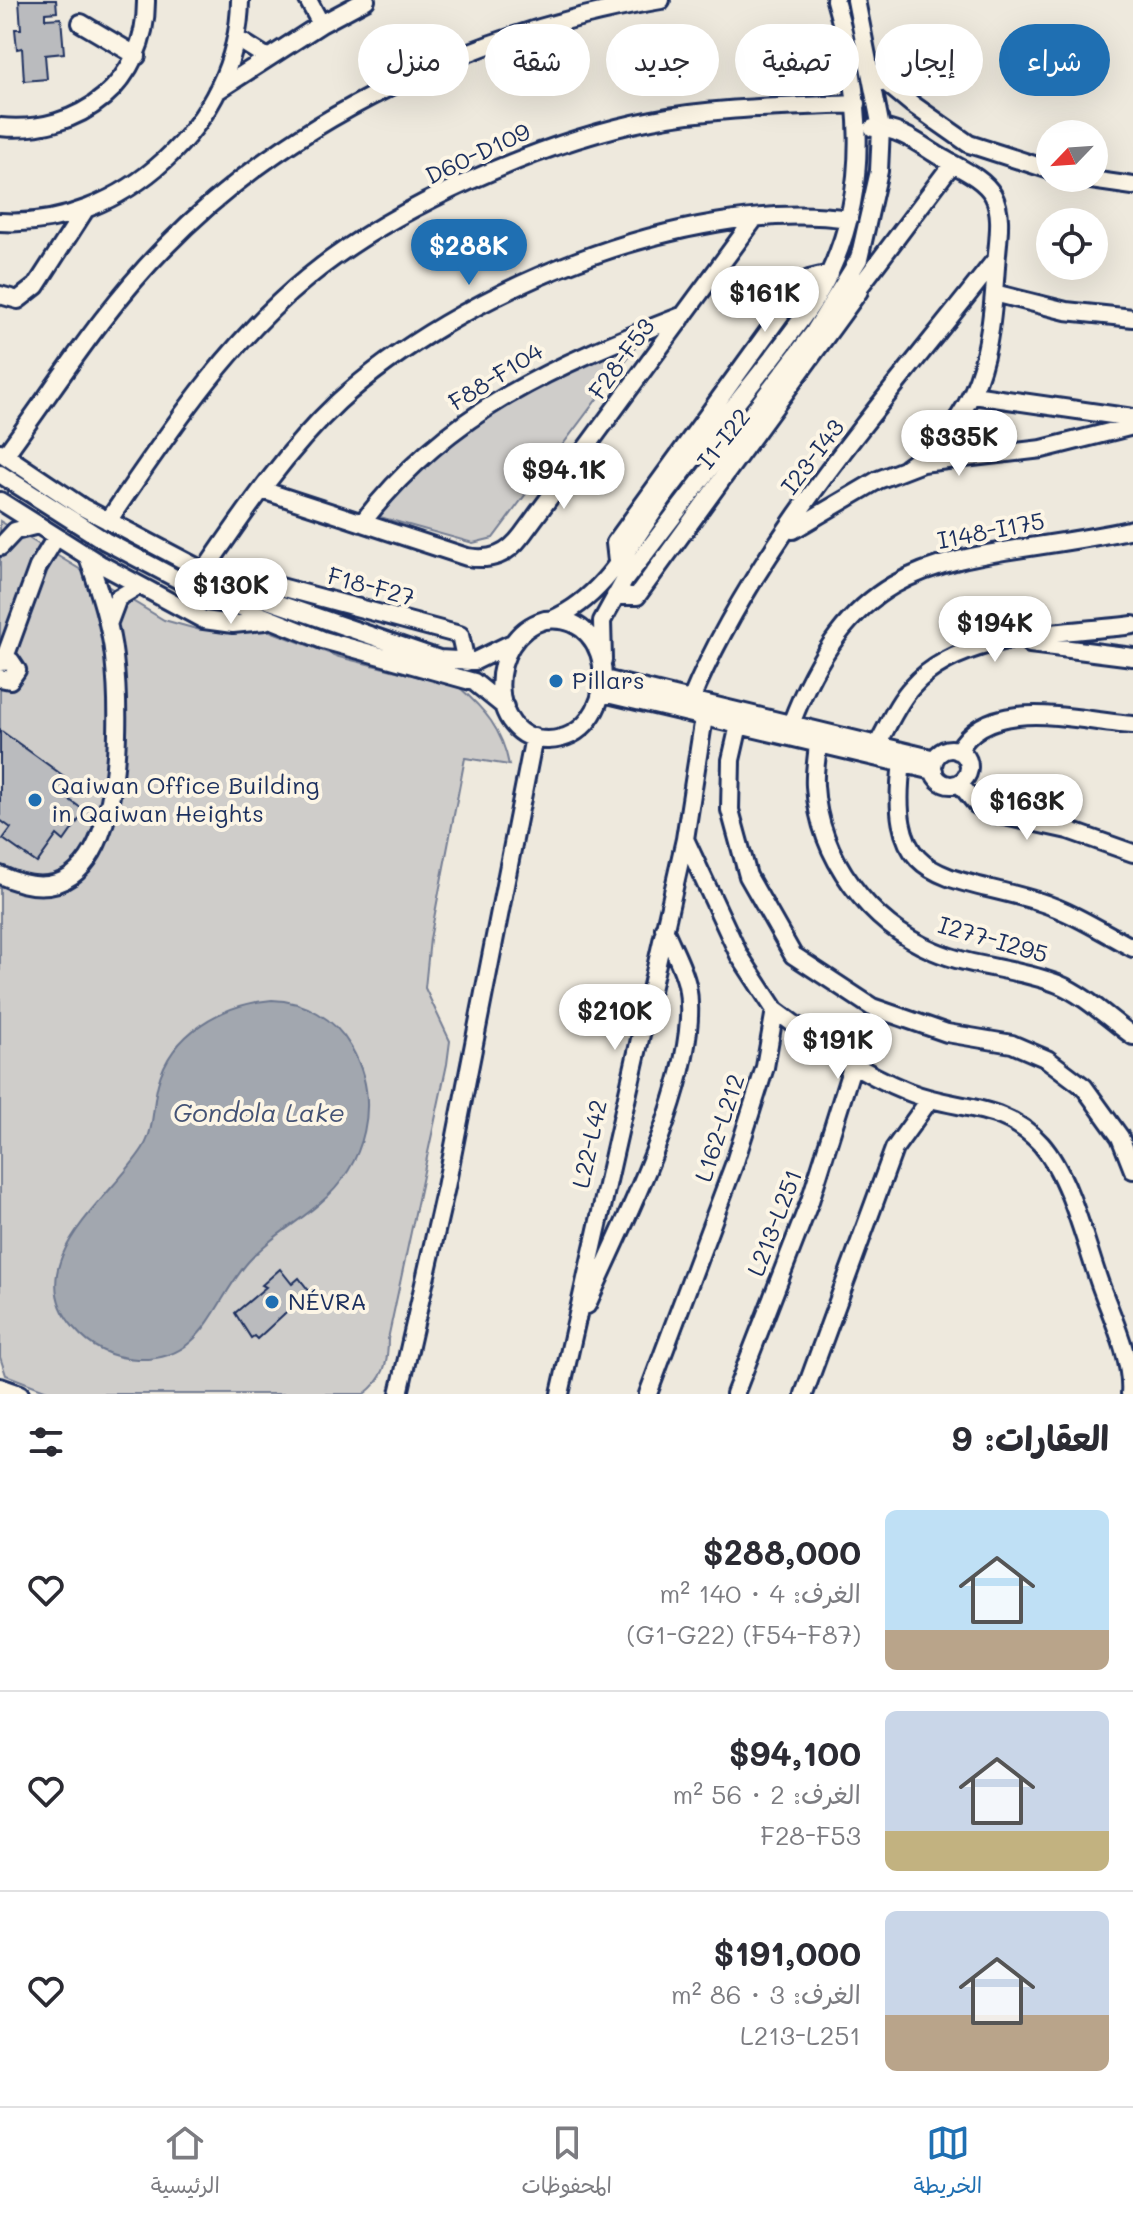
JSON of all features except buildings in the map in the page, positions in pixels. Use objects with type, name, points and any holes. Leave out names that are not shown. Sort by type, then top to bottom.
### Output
[{"type":"street","points":[[0,127],[37,126],[80,113],[112,89],[137,56],[143,37],[146,0]]},
{"type":"street","points":[[0,222],[44,220],[85,210],[138,183],[160,165],[196,124],[216,92],[236,38],[240,0]]},
{"type":"street","points":[[308,0],[321,24]]},
{"type":"street","points":[[216,92],[321,24],[366,0]]},
{"type":"street","points":[[661,0],[631,2],[521,31],[454,57],[326,125],[252,173],[181,231],[144,270],[2,454],[108,521],[244,592],[439,659],[466,662],[483,658],[510,644],[528,626],[553,619],[588,600],[806,313],[830,274],[849,219],[857,182],[859,129],[857,104],[835,0]]},
{"type":"street","points":[[0,474],[143,562],[269,620],[366,653],[466,679],[489,691],[505,707],[516,725],[534,737],[553,739],[575,730],[595,711],[604,686],[602,621],[615,596],[686,496],[824,318],[848,281],[865,243],[879,171],[881,128],[856,0]]},
{"type":"street","points":[[81,23],[137,56]]},
{"type":"street","points":[[236,38],[268,58]]},
{"type":"street","points":[[872,71],[969,144],[1036,166]]},
{"type":"street","name":"D60-D109","points":[[108,521],[185,411],[230,355],[305,280],[384,227],[475,179],[576,139],[653,120],[691,115],[857,104]]},
{"type":"street","points":[[785,535],[860,490],[906,468],[940,443],[973,395],[987,355],[999,221],[995,200],[984,183],[903,133],[881,128],[859,129]]},
{"type":"street","points":[[824,318],[859,291],[952,164]]},
{"type":"street","points":[[1108,182],[1133,186]]},
{"type":"street","points":[[0,295],[18,300],[32,291],[85,210]]},
{"type":"street","points":[[203,573],[262,490],[338,403],[460,315],[507,291],[614,248],[755,218],[798,214],[849,219]]},
{"type":"street","name":"F28-F53","points":[[262,490],[467,557],[486,559],[509,550],[755,218]]},
{"type":"street","name":"I23-I43","points":[[691,700],[726,625],[785,535],[996,259]]},
{"type":"street","name":"I1-I22","points":[[615,596],[637,596],[749,447],[859,291]]},
{"type":"street","points":[[994,293],[1066,311],[1133,318]]},
{"type":"street","name":"F88-F104","points":[[362,523],[411,467],[512,390],[568,361],[684,315]]},
{"type":"street","points":[[973,395],[1133,418]]},
{"type":"street","points":[[906,468],[944,460],[1042,449],[1133,426]]},
{"type":"street","points":[[0,501],[88,557],[204,620],[233,624],[269,620]]},
{"type":"street","points":[[0,547],[15,531],[38,525]]},
{"type":"street","name":"I148-I175","points":[[791,724],[811,674],[829,643],[855,614],[887,589],[921,570],[959,557],[1133,529]]},
{"type":"street","points":[[0,678],[10,680],[17,673],[14,663],[2,661],[38,567],[56,537]]},
{"type":"street","points":[[0,875],[37,886],[57,882],[77,871],[105,828],[117,767],[117,700],[108,623],[88,557]]},
{"type":"street","name":"F18-F27","points":[[244,592],[266,583],[460,635],[466,662]]},
{"type":"street","points":[[108,623],[118,598],[138,586]]},
{"type":"street","points":[[553,619],[572,623],[587,633],[603,660]]},
{"type":"street","points":[[877,745],[907,693],[922,677],[970,649],[1133,625]]},
{"type":"street","points":[[1013,641],[1133,657]]},
{"type":"street","points":[[505,707],[500,680],[503,658],[510,644]]},
{"type":"street","points":[[604,686],[691,700],[877,745],[934,765],[942,783],[960,784],[968,776],[969,765],[958,751],[947,750],[934,765]]},
{"type":"street","points":[[604,686],[704,717],[902,763],[934,765]]},
{"type":"street","points":[[99,699],[117,700]]},
{"type":"street","name":"L22-L42","points":[[560,1394],[685,839],[704,717]]},
{"type":"street","points":[[958,751],[975,729],[1003,718],[1039,717],[1133,725]]},
{"type":"street","points":[[739,725],[731,760],[730,810],[748,876],[793,955],[872,1007],[947,1033],[1012,1044],[1047,1059],[1084,1087],[1120,1137],[1133,1170]]},
{"type":"street","points":[[399,1394],[446,1187],[534,737]]},
{"type":"street","name":"I277-I295","points":[[818,744],[815,786],[821,824],[852,890],[895,931],[934,951],[1057,984],[1077,993],[1133,1036]]},
{"type":"street","points":[[902,763],[897,799],[899,822],[919,862],[947,879],[1041,902],[1133,948]]},
{"type":"street","points":[[960,784],[974,803],[991,813],[1077,832],[1133,853]]},
{"type":"street","points":[[685,839],[739,955],[775,1010],[852,1067],[930,1099],[997,1112],[1026,1130],[1043,1146],[1070,1201],[1119,1339],[1131,1385],[1130,1394]]},
{"type":"street","points":[[573,1337],[663,1127],[686,1045],[687,986],[664,926]]},
{"type":"street","name":"L162-L212","points":[[648,1394],[735,1162],[765,1067],[775,1010]]},
{"type":"street","name":"L213-L251","points":[[735,1394],[810,1201],[852,1067]]},
{"type":"street","points":[[804,1394],[894,1149],[930,1099]]},
{"type":"street","points":[[0,1387],[20,1394]]},
{"type":"shaded area","points":[[634,342],[635,348],[493,538],[473,543],[380,517],[380,511],[424,463],[521,390]]},
{"type":"shaded area","points":[[0,521],[164,620],[200,630],[262,628],[339,657],[458,686],[484,712],[502,741],[509,765],[465,758],[430,939],[425,988],[450,1041],[447,1064],[388,1339],[386,1363],[376,1382],[364,1394],[55,1394],[6,1375],[0,1357]]},
{"type":"water","name":"Gondola Lake","points":[[272,1000],[296,1004],[318,1013],[336,1028],[351,1047],[366,1089],[367,1110],[358,1151],[335,1188],[249,1261],[193,1340],[178,1351],[160,1357],[128,1358],[102,1350],[74,1328],[59,1303],[56,1279],[62,1255],[75,1232],[143,1148],[151,1125],[158,1084],[174,1050],[202,1024],[218,1015]]},
{"type":"place","name":"Pillars","points":[[556,681]]},
{"type":"place","name":"Qaiwan Office Building in Qaiwan Heights","points":[[35,800]]},
{"type":"place","name":"NÉVRA","points":[[272,1302]]}]
